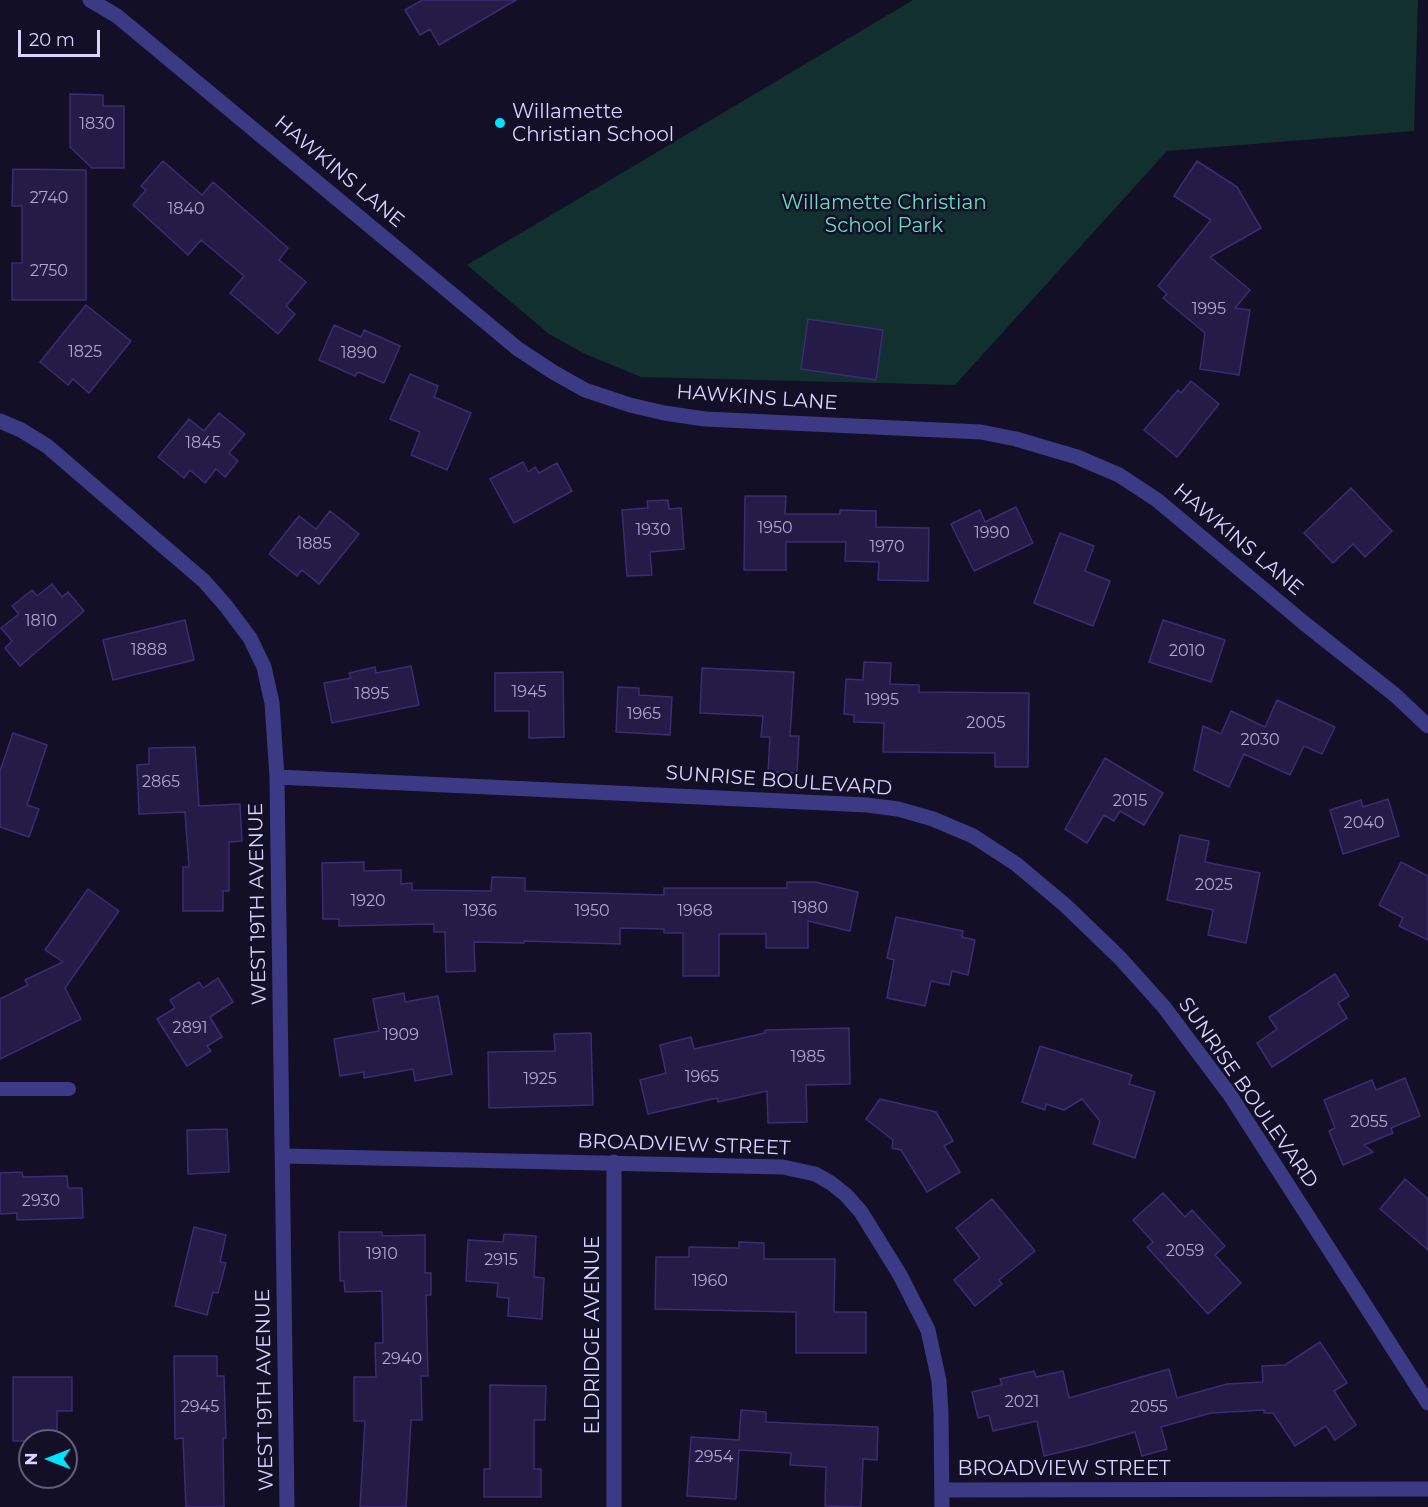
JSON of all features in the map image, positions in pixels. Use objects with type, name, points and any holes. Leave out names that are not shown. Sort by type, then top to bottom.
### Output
[{"type":"street","name":"HAWKINS LANE","points":[[90,0],[117,16],[176,64],[519,350],[561,377],[585,390],[630,405],[664,413],[705,419],[981,432],[1016,439],[1077,457],[1119,475],[1157,500],[1304,623],[1395,695],[1428,726]]},
{"type":"street","name":"WEST 19TH AVENUE","points":[[0,421],[21,430],[47,446],[204,580],[250,638],[264,667],[272,703],[277,777],[287,1507]]},
{"type":"street","name":"SUNRISE BOULEVARD","points":[[277,777],[867,805],[898,809],[933,819],[973,836],[1016,864],[1065,905],[1120,958],[1164,1007],[1230,1095],[1428,1403]]},
{"type":"street","name":"BROADVIEW STREET","points":[[283,1156],[783,1167],[815,1174],[846,1195],[872,1228],[900,1275],[928,1330],[939,1381],[942,1490],[1428,1489]]},
{"type":"street","name":"ELDRIDGE AVENUE","points":[[614,1162],[614,1507]]},
{"type":"street","points":[[942,1490],[942,1507]]},
{"type":"lane","points":[[0,1089],[69,1089]]},
{"type":"green space","name":"Willamette Christian School Park","points":[[913,0],[1418,0],[1414,131],[1167,151],[955,385],[641,377],[585,354],[549,334],[467,265]]},
{"type":"building","points":[[422,0],[516,0],[439,45],[430,29],[420,35],[405,10]]},
{"type":"building","points":[[70,94],[103,95],[103,106],[124,106],[124,168],[92,168],[70,147]]},
{"type":"building","points":[[163,161],[202,195],[213,182],[288,248],[279,260],[306,282],[286,306],[295,314],[278,334],[230,293],[244,276],[201,240],[188,255],[133,205],[146,190],[141,186]]},
{"type":"building","points":[[1197,161],[1237,187],[1261,228],[1210,257],[1250,290],[1235,308],[1250,310],[1239,375],[1200,369],[1205,333],[1163,298],[1167,294],[1158,286],[1211,220],[1174,196]]},
{"type":"building","points":[[13,169],[86,170],[86,300],[12,300],[12,263],[22,263],[22,206],[12,206]]},
{"type":"building","points":[[86,305],[131,341],[89,393],[73,379],[68,385],[40,362]]},
{"type":"building","points":[[808,319],[883,330],[876,380],[801,369]]},
{"type":"building","points":[[334,325],[361,337],[364,330],[400,346],[384,383],[358,372],[355,376],[319,360]]},
{"type":"building","points":[[410,374],[438,386],[434,397],[471,413],[447,470],[411,455],[420,432],[390,419]]},
{"type":"building","points":[[1191,381],[1219,404],[1177,457],[1144,430],[1178,390],[1181,393]]},
{"type":"building","points":[[219,413],[245,434],[229,453],[238,461],[225,477],[216,469],[205,483],[190,470],[184,478],[158,457],[189,419],[204,431]]},
{"type":"building","points":[[523,462],[528,472],[535,467],[539,473],[557,463],[572,491],[514,523],[490,479]]},
{"type":"building","points":[[1351,488],[1392,531],[1365,557],[1353,544],[1333,563],[1304,533]]},
{"type":"building","points":[[745,496],[786,496],[785,514],[840,514],[840,510],[876,511],[876,527],[929,528],[928,581],[878,580],[879,562],[845,561],[846,542],[786,542],[786,570],[744,570]]},
{"type":"building","points":[[668,500],[669,509],[681,508],[684,549],[650,552],[652,575],[627,576],[622,510],[648,508],[647,501]]},
{"type":"building","points":[[1016,507],[1033,543],[974,571],[951,524],[980,510],[985,522]]},
{"type":"building","points":[[330,511],[359,534],[319,584],[302,570],[297,576],[269,554],[299,516],[316,529]]},
{"type":"building","points":[[1060,533],[1094,546],[1085,571],[1110,581],[1093,626],[1034,603]]},
{"type":"building","points":[[52,584],[62,597],[68,592],[84,611],[20,666],[5,648],[12,641],[1,628],[19,614],[12,606],[32,590],[37,596]]},
{"type":"building","points":[[185,620],[194,660],[113,680],[103,640]]},
{"type":"building","points":[[1163,620],[1225,640],[1211,682],[1149,662]]},
{"type":"building","points":[[864,662],[891,663],[890,684],[919,685],[919,692],[1029,693],[1028,767],[995,767],[995,753],[883,752],[884,723],[854,722],[854,715],[844,714],[846,679],[863,680]]},
{"type":"building","points":[[411,666],[419,705],[332,723],[324,683],[351,678],[349,673],[375,667],[376,673]]},
{"type":"building","points":[[702,668],[794,672],[790,736],[799,736],[797,773],[768,772],[770,737],[761,737],[763,716],[700,713]]},
{"type":"building","points":[[563,672],[564,737],[529,738],[529,711],[495,711],[495,673]]},
{"type":"building","points":[[618,687],[639,688],[639,695],[672,697],[670,735],[616,732]]},
{"type":"building","points":[[1277,700],[1335,727],[1322,754],[1304,746],[1290,775],[1244,754],[1229,787],[1194,770],[1203,726],[1221,734],[1231,711],[1265,727]]},
{"type":"building","points":[[13,733],[47,745],[27,805],[39,809],[29,837],[0,827],[0,771]]},
{"type":"building","points":[[195,747],[199,806],[240,804],[242,841],[229,842],[229,891],[223,891],[223,911],[183,911],[183,867],[189,867],[185,812],[139,814],[137,765],[149,764],[149,748]]},
{"type":"building","points":[[1105,758],[1163,793],[1144,825],[1120,811],[1114,821],[1104,815],[1087,843],[1065,829]]},
{"type":"building","points":[[1388,799],[1399,836],[1343,854],[1330,810],[1361,800],[1363,807]]},
{"type":"building","points":[[1180,835],[1209,841],[1205,862],[1260,873],[1246,943],[1208,935],[1213,910],[1167,900]]},
{"type":"building","points":[[364,862],[364,871],[401,870],[401,884],[412,883],[412,890],[491,891],[492,877],[525,878],[525,891],[664,895],[664,888],[787,888],[787,882],[815,882],[858,892],[850,931],[808,921],[808,948],[766,948],[766,934],[719,934],[719,976],[683,976],[683,933],[664,933],[664,929],[620,928],[620,944],[474,942],[475,971],[446,972],[445,932],[434,932],[434,924],[339,926],[339,919],[323,919],[322,863]]},
{"type":"building","points":[[1401,862],[1428,876],[1428,940],[1399,926],[1403,918],[1379,905]]},
{"type":"building","points":[[88,889],[119,911],[65,988],[81,1019],[0,1059],[0,999],[28,985],[25,980],[63,962],[45,950]]},
{"type":"building","points":[[896,917],[963,931],[962,937],[975,940],[968,975],[952,971],[949,985],[931,981],[925,1006],[887,998],[894,960],[887,958]]},
{"type":"building","points":[[1335,974],[1349,996],[1338,1003],[1347,1018],[1272,1067],[1257,1043],[1277,1029],[1269,1017]]},
{"type":"building","points":[[218,978],[233,1002],[210,1017],[222,1037],[207,1046],[211,1051],[187,1066],[157,1019],[175,1008],[170,1000],[199,982],[203,988]]},
{"type":"building","points":[[404,993],[405,1002],[438,996],[452,1074],[415,1081],[413,1069],[364,1078],[364,1072],[340,1076],[334,1039],[379,1031],[373,999]]},
{"type":"building","points":[[849,1028],[850,1084],[806,1085],[807,1122],[768,1123],[767,1091],[718,1102],[717,1098],[648,1114],[640,1080],[666,1073],[660,1045],[691,1037],[694,1049],[765,1033],[765,1030]]},
{"type":"building","points":[[591,1033],[593,1105],[489,1108],[488,1052],[555,1051],[554,1034]]},
{"type":"building","points":[[1040,1046],[1132,1075],[1129,1084],[1155,1092],[1135,1158],[1093,1144],[1100,1121],[1082,1099],[1064,1110],[1046,1104],[1045,1110],[1022,1102]]},
{"type":"building","points":[[1405,1078],[1420,1116],[1391,1128],[1393,1133],[1364,1145],[1373,1152],[1343,1165],[1329,1131],[1335,1128],[1324,1100],[1372,1080],[1376,1090]]},
{"type":"building","points":[[880,1099],[936,1112],[953,1141],[944,1146],[960,1172],[927,1192],[901,1150],[892,1148],[893,1140],[866,1119]]},
{"type":"building","points":[[227,1129],[229,1172],[188,1174],[187,1130]]},
{"type":"building","points":[[22,1172],[23,1177],[67,1176],[68,1188],[82,1188],[83,1218],[17,1220],[17,1213],[0,1214],[0,1173]]},
{"type":"building","points":[[1405,1179],[1428,1199],[1428,1250],[1380,1209]]},
{"type":"building","points":[[1163,1193],[1185,1217],[1192,1210],[1225,1246],[1215,1255],[1241,1283],[1208,1314],[1147,1247],[1153,1242],[1133,1220]]},
{"type":"building","points":[[992,1199],[1035,1251],[999,1280],[1002,1284],[975,1306],[954,1280],[980,1258],[956,1228]]},
{"type":"building","points":[[194,1227],[226,1235],[220,1262],[226,1263],[218,1293],[213,1292],[207,1315],[175,1306]]},
{"type":"building","points":[[339,1232],[382,1232],[382,1236],[425,1235],[425,1273],[431,1273],[431,1295],[426,1295],[428,1376],[421,1376],[422,1420],[411,1420],[406,1507],[360,1507],[365,1421],[354,1421],[354,1377],[376,1377],[375,1343],[383,1343],[382,1291],[345,1292],[344,1281],[340,1281]]},
{"type":"building","points":[[504,1234],[536,1236],[534,1277],[544,1278],[542,1319],[508,1316],[509,1298],[497,1297],[498,1283],[466,1281],[468,1240],[503,1242]]},
{"type":"building","points":[[739,1242],[764,1243],[764,1259],[835,1259],[834,1312],[866,1312],[866,1353],[796,1353],[796,1312],[655,1309],[656,1257],[689,1257],[689,1247],[739,1248]]},
{"type":"building","points":[[1320,1342],[1347,1383],[1334,1391],[1356,1425],[1335,1440],[1326,1426],[1295,1446],[1273,1413],[1264,1413],[1264,1410],[1211,1413],[1161,1427],[1167,1449],[1142,1456],[1135,1432],[1044,1456],[1037,1421],[993,1431],[989,1415],[978,1418],[972,1392],[1002,1385],[1000,1379],[1034,1371],[1036,1377],[1063,1371],[1069,1398],[1169,1369],[1177,1398],[1227,1384],[1263,1382],[1262,1366],[1285,1365]]},
{"type":"building","points":[[174,1356],[217,1356],[217,1376],[224,1376],[226,1438],[223,1438],[224,1507],[186,1507],[183,1438],[175,1439]]},
{"type":"building","points":[[13,1377],[72,1377],[72,1411],[57,1411],[57,1429],[18,1429],[18,1441],[13,1441]]},
{"type":"building","points":[[490,1385],[546,1386],[545,1420],[534,1420],[534,1469],[541,1469],[541,1497],[484,1497],[484,1469],[490,1469]]},
{"type":"building","points":[[741,1410],[766,1412],[766,1422],[878,1427],[877,1460],[863,1459],[861,1507],[825,1506],[826,1467],[790,1465],[791,1453],[739,1450],[736,1499],[687,1496],[691,1437],[739,1440]]},
{"type":"place","name":"Willamette Christian School","points":[[500,123]]}]
